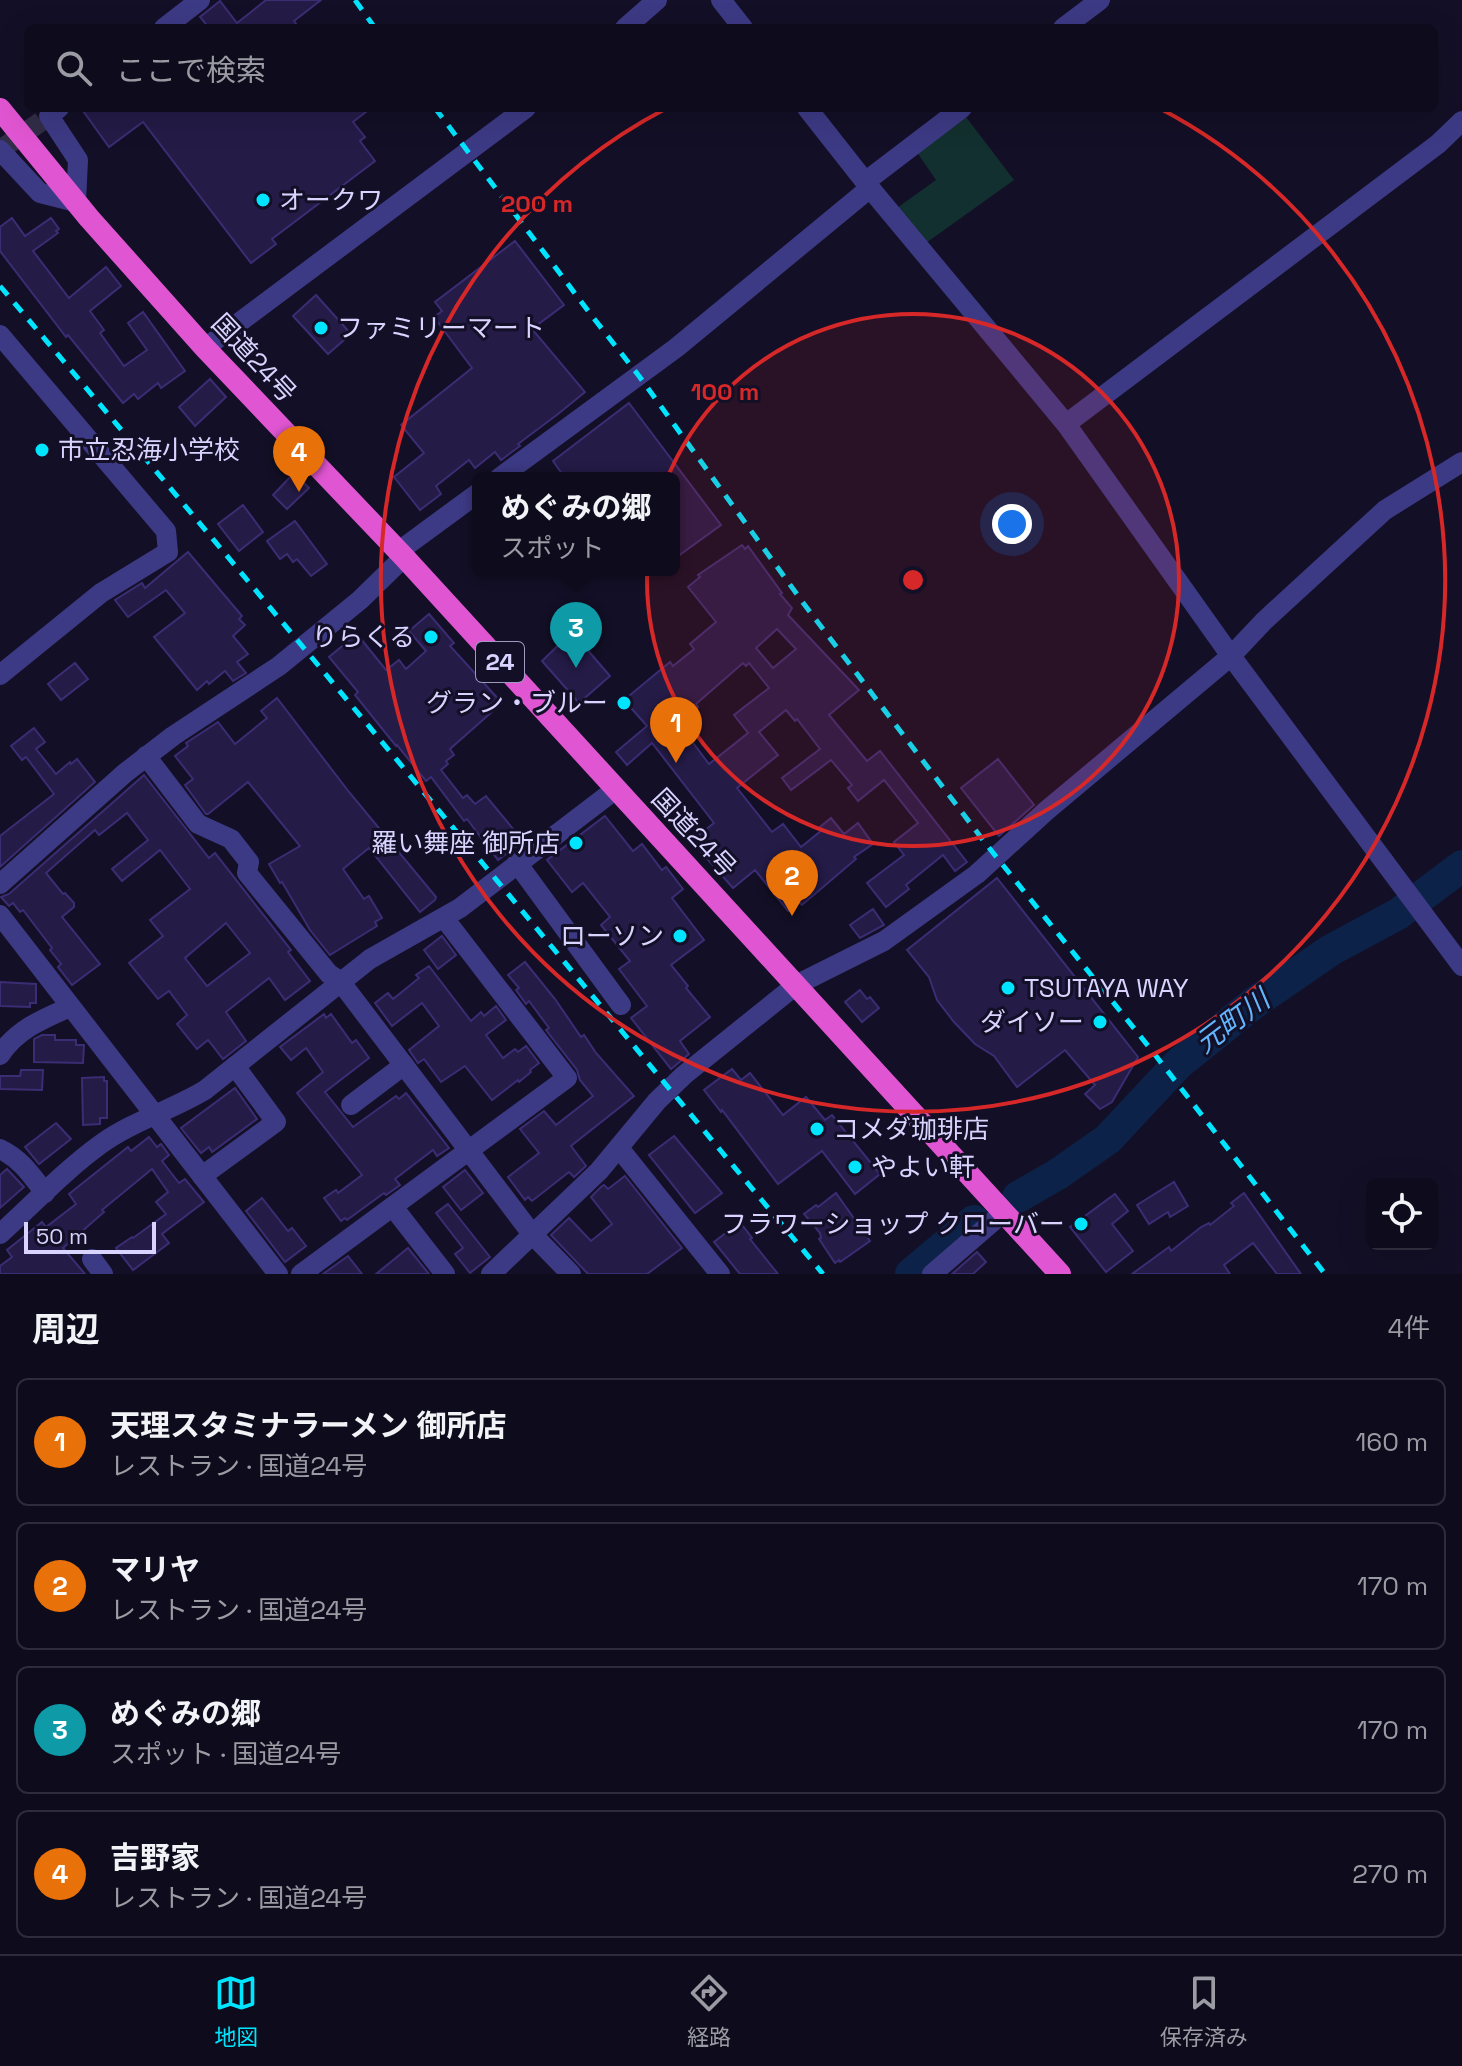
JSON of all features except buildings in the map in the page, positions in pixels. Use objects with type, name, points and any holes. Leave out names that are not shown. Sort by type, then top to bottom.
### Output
[{"type":"highway","name":"国道24号","points":[[0,109],[76,202],[205,348],[401,554],[1060,1274]]},
{"type":"street","points":[[169,24],[200,0]]},
{"type":"street","points":[[630,24],[657,0]]},
{"type":"street","points":[[721,0],[740,24]]},
{"type":"street","points":[[1068,24],[1100,0]]},
{"type":"street","points":[[0,150],[40,193],[76,202],[78,160],[49,116],[54,112]]},
{"type":"street","points":[[205,348],[521,112]]},
{"type":"street","points":[[810,112],[1066,424],[1231,656],[1462,966]]},
{"type":"street","points":[[507,472],[676,348],[957,112]]},
{"type":"street","points":[[1066,424],[1438,144],[1462,121]]},
{"type":"street","points":[[0,335],[166,531],[168,552],[101,593],[0,675]]},
{"type":"street","points":[[491,1274],[577,1194],[669,1089],[796,985],[884,941],[977,874],[1046,811],[1231,656],[1264,621],[1385,510],[1462,462]]},
{"type":"street","points":[[0,884],[146,756],[279,666],[360,600],[401,554],[472,498]]},
{"type":"street","points":[[146,756],[198,824],[231,839],[249,862],[247,873],[329,974],[340,981],[532,1234],[571,1274]]},
{"type":"street","points":[[0,1234],[102,1144],[189,1099],[340,981],[391,946],[444,918],[616,789]]},
{"type":"street","points":[[517,863],[621,1005]]},
{"type":"street","points":[[0,915],[278,1274]]},
{"type":"street","points":[[301,1274],[567,1078],[444,918]]},
{"type":"street","points":[[0,1055],[15,1036],[70,1007]]},
{"type":"street","points":[[351,1105],[404,1065]]},
{"type":"street","points":[[202,1176],[276,1122],[235,1066]]},
{"type":"street","points":[[619,1148],[720,1274]]},
{"type":"street","points":[[0,1149],[21,1163],[45,1193]]},
{"type":"street","points":[[393,1207],[445,1274]]},
{"type":"street","points":[[932,1274],[1004,1212]]},
{"type":"green space","points":[[956,112],[962,112],[1014,180],[919,248],[890,213],[936,180],[912,145]]},
{"type":"waterway","name":"元町川","points":[[1018,1197],[1108,1139],[1178,1064],[1254,1003],[1331,950],[1398,914],[1462,866]]},
{"type":"waterway","name":"元町川","points":[[911,1274],[974,1221]]},
{"type":"tunnel","points":[[0,150],[49,116]]},
{"type":"railway","points":[[355,0],[372,24]]},
{"type":"railway","points":[[438,112],[639,376],[804,604],[986,844],[1325,1274]]},
{"type":"railway","points":[[0,286],[823,1274]]},
{"type":"place","name":"オークワ","points":[[263,200]]},
{"type":"place","name":"ファミリーマート","points":[[321,328]]},
{"type":"place","name":"市立忍海小学校","points":[[42,450]]},
{"type":"place","name":"吉野家","points":[[299,492]]},
{"type":"place","name":"りらくる","points":[[431,637]]},
{"type":"place","name":"めぐみの郷","points":[[576,668]]},
{"type":"place","name":"グラン・ブルー","points":[[624,703]]},
{"type":"place","name":"天理スタミナラーメン 御所店","points":[[676,763]]},
{"type":"place","name":"羅い舞座 御所店","points":[[576,843]]},
{"type":"place","name":"マリヤ","points":[[792,916]]},
{"type":"place","name":"ローソン","points":[[680,936]]},
{"type":"place","name":"TSUTAYA WAY","points":[[1008,988]]},
{"type":"place","name":"ダイソー","points":[[1100,1022]]},
{"type":"place","name":"コメダ珈琲店","points":[[817,1129]]},
{"type":"place","name":"やよい軒","points":[[855,1167]]},
{"type":"place","name":"フラワーショップ クローバー","points":[[1081,1224]]}]
